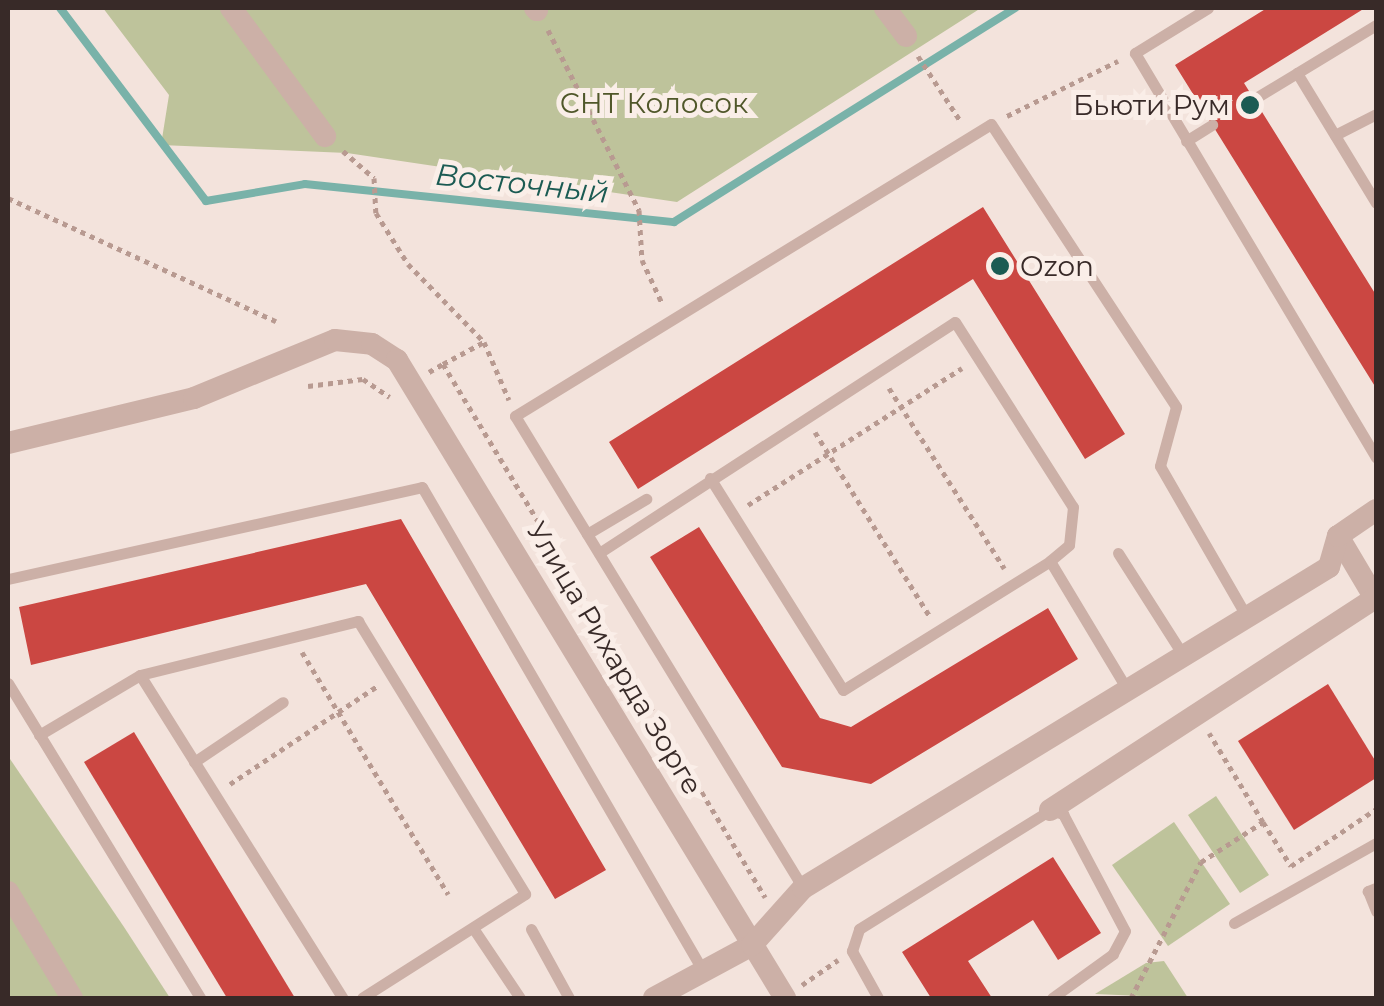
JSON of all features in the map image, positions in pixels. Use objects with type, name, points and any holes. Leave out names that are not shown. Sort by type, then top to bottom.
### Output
[{"type":"street","points":[[231,8],[325,136]]},
{"type":"street","points":[[885,8],[912,45]]},
{"type":"street","name":"Улица Рихарда Зорге","points":[[8,443],[194,398],[335,340],[384,352],[427,402],[752,945]]},
{"type":"street","points":[[654,998],[752,945],[803,888],[1329,567],[1338,536],[1376,510]]},
{"type":"street","points":[[1050,810],[1196,710],[1376,599],[1338,536]]},
{"type":"street","points":[[8,892],[72,998]]},
{"type":"street","points":[[752,945],[785,998]]},
{"type":"lane","points":[[1208,8],[1135,53],[1376,458]]},
{"type":"lane","points":[[1254,98],[1376,25]]},
{"type":"lane","points":[[1297,72],[1376,203]]},
{"type":"lane","points":[[1336,136],[1376,114]]},
{"type":"lane","points":[[803,888],[515,416],[990,124],[1176,407],[1160,466],[1248,617]]},
{"type":"lane","points":[[1186,142],[1212,125]]},
{"type":"lane","points":[[599,553],[803,413],[954,322],[1072,507],[1069,544],[1050,561],[843,690],[710,478]]},
{"type":"lane","points":[[8,579],[422,487],[702,970]]},
{"type":"lane","points":[[587,534],[646,499]]},
{"type":"lane","points":[[1118,553],[1184,656]]},
{"type":"lane","points":[[1050,561],[1127,689]]},
{"type":"lane","points":[[39,734],[140,676],[358,620],[525,894],[362,998]]},
{"type":"lane","points":[[140,676],[343,998]]},
{"type":"lane","points":[[8,683],[200,998]]},
{"type":"lane","points":[[194,762],[283,702]]},
{"type":"lane","points":[[878,998],[852,951],[859,929],[1050,810],[1063,814],[1126,931],[1114,954],[1052,998]]},
{"type":"lane","points":[[1234,922],[1376,842]]},
{"type":"lane","points":[[1376,888],[1368,892],[1376,910]]},
{"type":"lane","points":[[473,928],[520,998]]},
{"type":"lane","points":[[531,930],[569,998]]},
{"type":"path","points":[[536,9],[639,210],[641,238],[670,322]]},
{"type":"path","points":[[912,45],[970,137]]},
{"type":"path","points":[[990,124],[1135,53]]},
{"type":"path","points":[[325,136],[374,178],[376,213],[408,264],[484,342],[515,416]]},
{"type":"path","points":[[8,198],[276,322]]},
{"type":"path","points":[[443,364],[484,342]]},
{"type":"path","points":[[733,515],[978,358]]},
{"type":"path","points":[[876,369],[1014,584]]},
{"type":"path","points":[[803,413],[939,630]]},
{"type":"path","points":[[293,637],[448,894]]},
{"type":"path","points":[[214,794],[392,676]]},
{"type":"path","points":[[1196,710],[1302,883]]},
{"type":"path","points":[[1291,866],[1376,809]]},
{"type":"path","points":[[1131,998],[1201,862],[1263,822]]},
{"type":"path","points":[[785,998],[852,951]]},
{"type":"green space","name":"СНТ Колосок","points":[[103,8],[981,8],[677,202],[347,153],[161,145],[169,95]]},
{"type":"green space","points":[[8,756],[124,927],[170,998],[8,998]]},
{"type":"green space","points":[[1216,796],[1269,875],[1240,893],[1188,815]]},
{"type":"green space","points":[[1174,822],[1230,904],[1168,946],[1112,865]]},
{"type":"green space","points":[[1164,961],[1188,998],[1095,994],[1146,963]]},
{"type":"building","points":[[1267,8],[1365,8],[1244,83],[1376,295],[1376,388],[1175,65]]},
{"type":"building","points":[[983,207],[1125,434],[1085,459],[973,279],[638,489],[609,442]]},
{"type":"building","points":[[401,519],[606,870],[555,899],[366,584],[31,665],[19,607]]},
{"type":"building","points":[[699,527],[820,718],[851,727],[1048,608],[1078,659],[871,784],[782,767],[650,557]]},
{"type":"building","points":[[1328,684],[1376,762],[1376,778],[1294,830],[1238,741]]},
{"type":"building","points":[[134,732],[295,998],[227,998],[84,762]]},
{"type":"building","points":[[1053,857],[1101,933],[1058,960],[1033,920],[968,961],[992,998],[931,998],[902,952]]},
{"type":"waterway","name":"Восточный","points":[[60,8],[206,201],[305,184],[674,222],[1015,8]]},
{"type":"place","name":"Бьюти Рум","points":[[1250,105]]},
{"type":"place","name":"Ozon","points":[[1000,266]]}]
